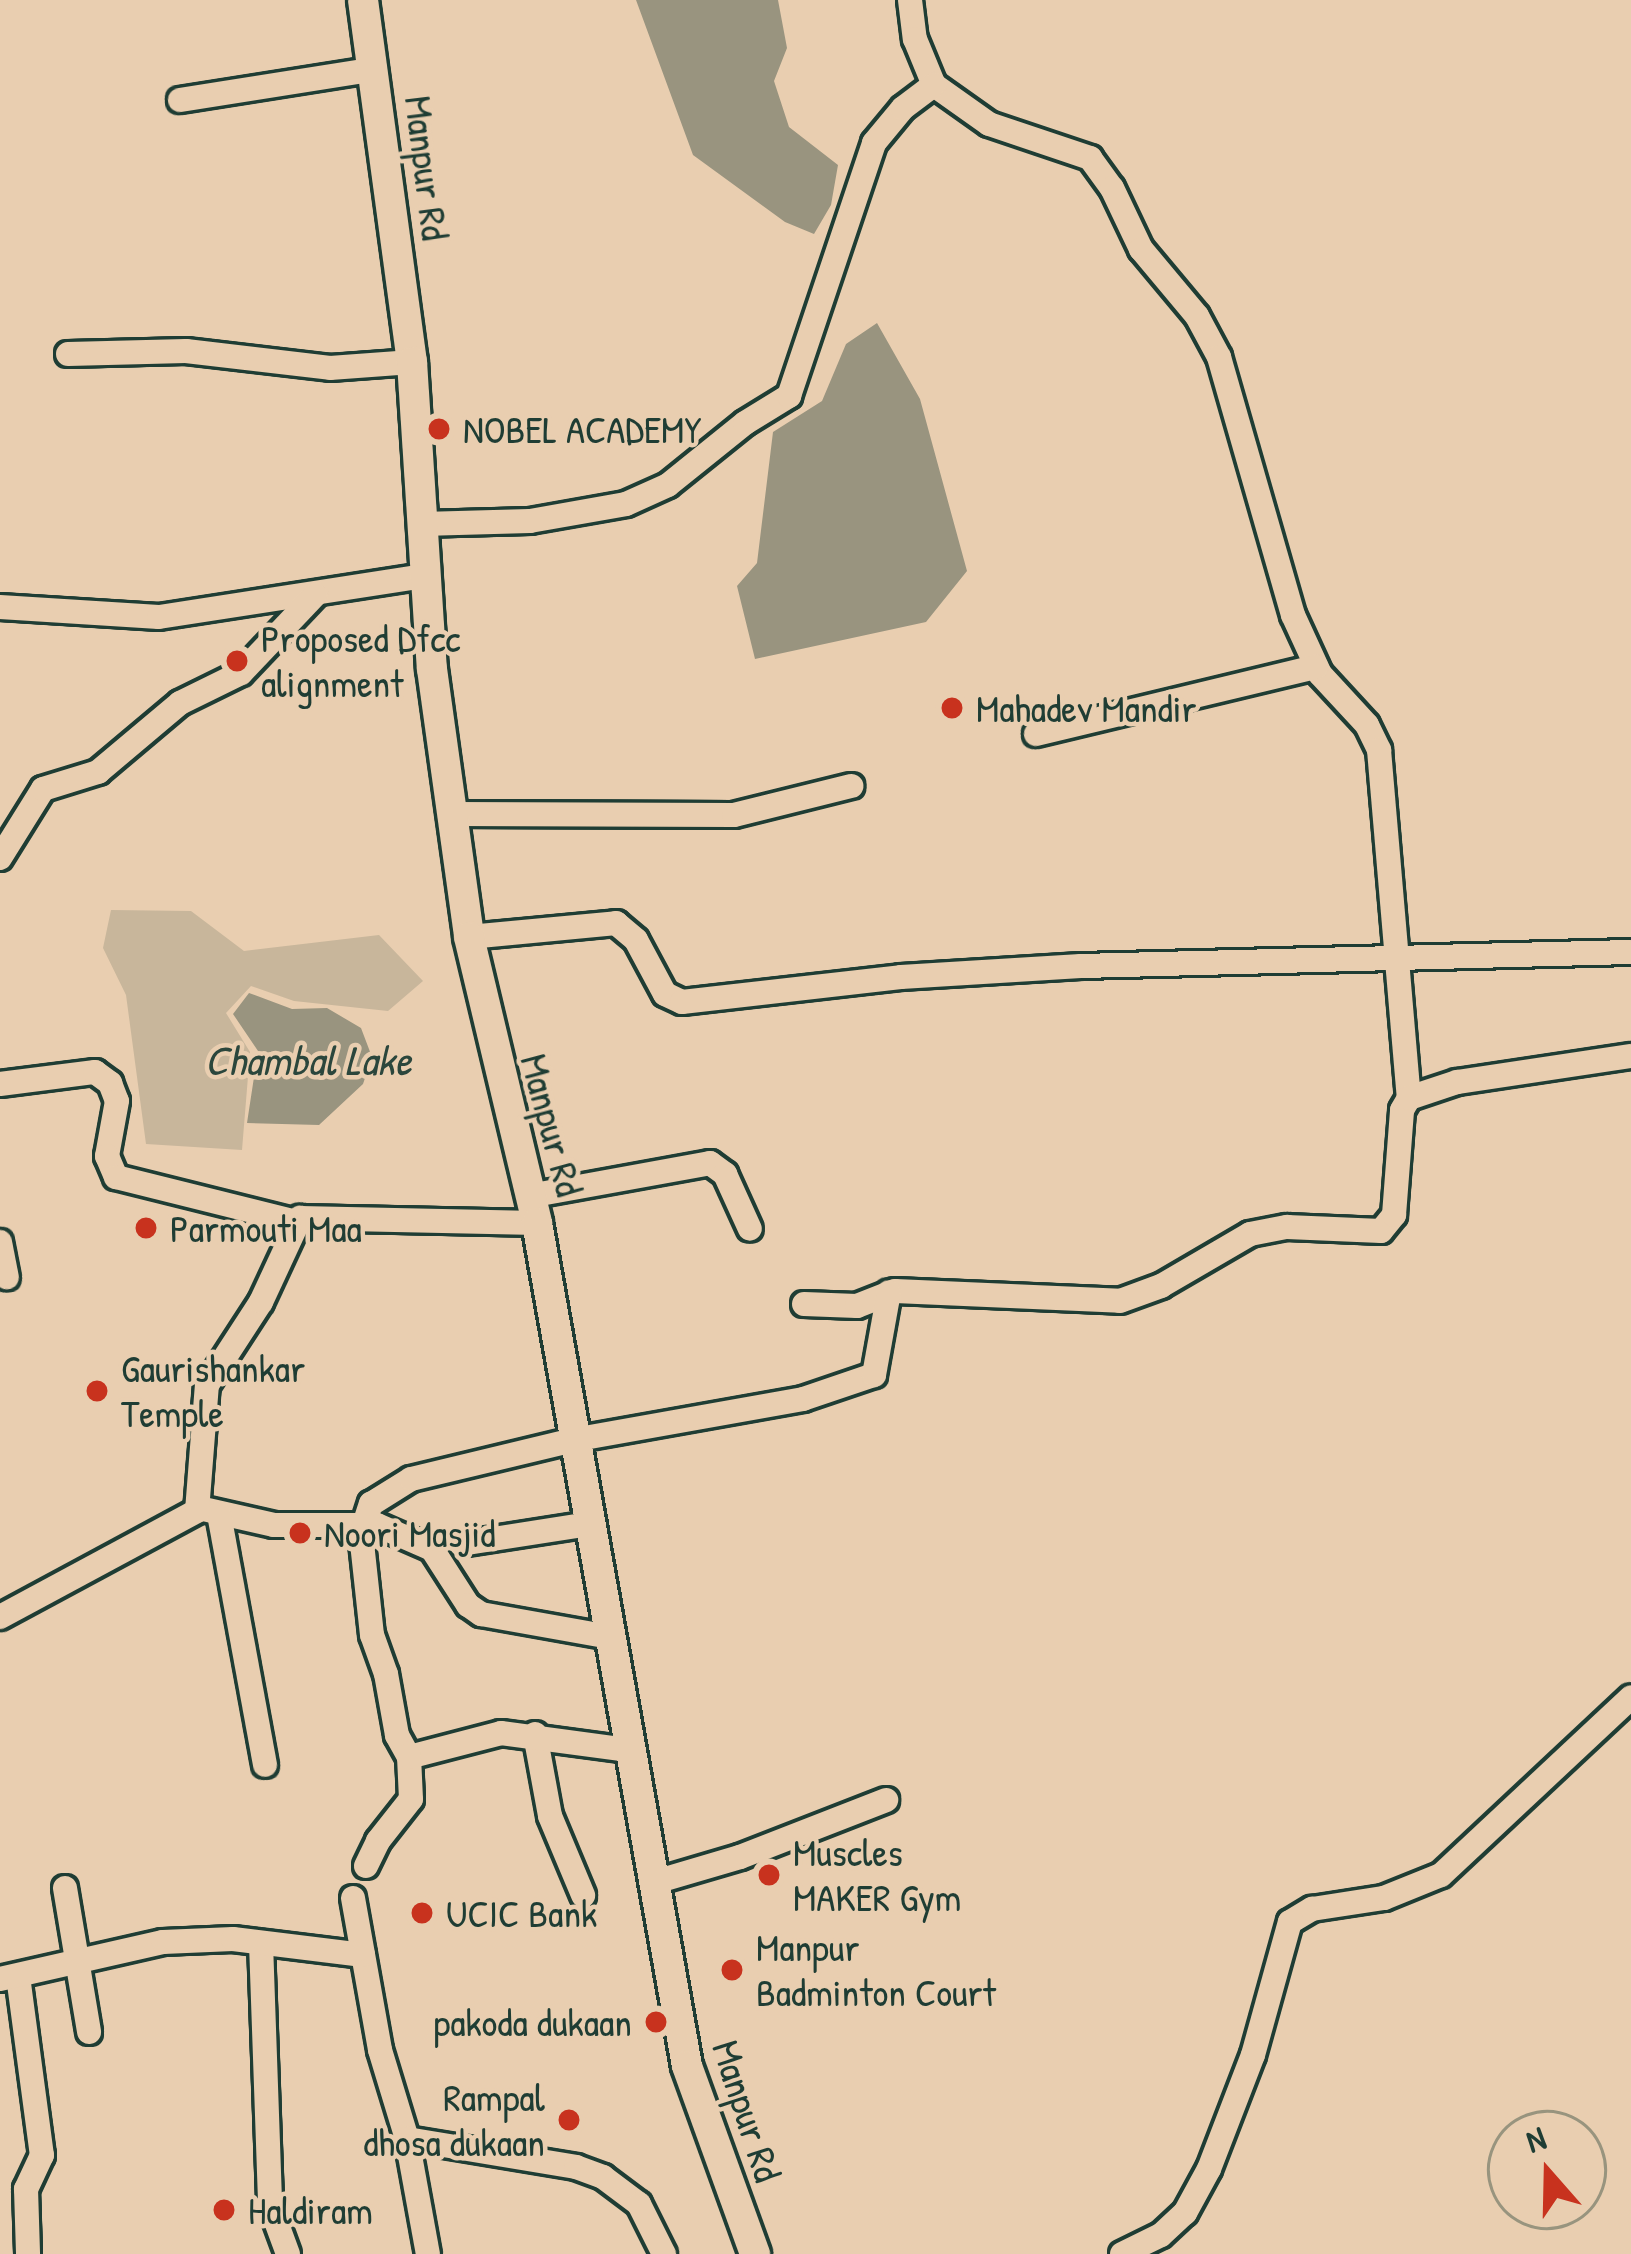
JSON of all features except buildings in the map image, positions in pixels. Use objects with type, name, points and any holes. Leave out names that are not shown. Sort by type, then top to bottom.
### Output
[{"type":"main road","name":"Manpur Rd","points":[[363,0],[412,362],[424,576],[470,938],[533,1209],[687,2066],[755,2254]]},
{"type":"street","points":[[804,1304],[857,1306],[889,1292],[1120,1301],[1161,1286],[1250,1234],[1287,1227],[1381,1231],[1394,1215],[1402,1110],[1409,1098],[1379,750],[1367,725],[1316,667],[1293,615],[1219,357],[1197,316],[1141,249],[1112,188],[1090,158],[989,124],[934,85],[915,39],[910,0]]},
{"type":"street","points":[[180,100],[375,69]]},
{"type":"street","points":[[422,524],[530,521],[626,504],[668,485],[745,422],[788,396],[874,143],[903,108],[934,85]]},
{"type":"street","points":[[68,354],[186,351],[330,368],[412,362]]},
{"type":"street","points":[[0,607],[159,617],[424,576]]},
{"type":"street","points":[[0,858],[43,790],[98,772],[180,703],[250,667],[315,595]]},
{"type":"street","points":[[1036,734],[1316,667]]},
{"type":"street","points":[[452,814],[734,815],[851,786]]},
{"type":"street","points":[[470,938],[616,923],[636,940],[665,994],[682,1002],[1036,968],[1631,952]]},
{"type":"street","points":[[1409,1098],[1457,1082],[1631,1056]]},
{"type":"street","points":[[0,1084],[74,1072],[103,1076],[117,1101],[107,1156],[116,1177],[296,1222]]},
{"type":"street","points":[[265,1765],[209,1511],[201,1410],[207,1385],[261,1301],[296,1222],[310,1215],[533,1209],[710,1162],[725,1174],[750,1228]]},
{"type":"street","points":[[0,1242],[7,1277]]},
{"type":"street","points":[[366,1866],[411,1799],[409,1757],[397,1735],[386,1674],[372,1635],[361,1534],[371,1504],[411,1479],[573,1440],[803,1399],[874,1376],[889,1292]]},
{"type":"street","points":[[0,1617],[209,1511],[274,1525],[368,1523],[432,1549],[468,1605],[481,1614],[610,1637]]},
{"type":"street","points":[[461,1544],[588,1524]]},
{"type":"street","points":[[1122,2254],[1173,2224],[1209,2169],[1253,2055],[1279,1946],[1290,1922],[1312,1910],[1384,1898],[1441,1875],[1631,1697]]},
{"type":"street","points":[[409,1757],[501,1733],[629,1750]]},
{"type":"street","points":[[535,1734],[550,1816],[583,1895]]},
{"type":"street","points":[[655,1882],[740,1857],[886,1800]]},
{"type":"street","points":[[65,1888],[89,2032]]},
{"type":"street","points":[[353,1898],[380,2050],[406,2138],[428,2254]]},
{"type":"street","points":[[28,2254],[26,2189],[42,2156],[9,1977],[163,1942],[233,1939],[363,1955]]},
{"type":"street","points":[[261,1943],[270,2205],[288,2254]]},
{"type":"street","points":[[406,2138],[576,2167],[603,2177],[624,2188],[639,2204],[664,2254]]},
{"type":"shaded area","points":[[111,910],[191,911],[244,951],[379,935],[423,981],[388,1011],[294,1001],[251,986],[226,1013],[250,1052],[242,1150],[146,1144],[126,995],[103,948]]},
{"type":"water","points":[[636,0],[778,0],[787,48],[774,81],[789,127],[838,165],[831,205],[814,234],[785,222],[693,155]]},
{"type":"water","points":[[877,323],[920,399],[967,571],[926,622],[755,659],[737,586],[757,563],[773,432],[822,401],[846,344]]},
{"type":"water","name":"Chambal Lake","points":[[249,993],[292,1009],[327,1008],[361,1028],[372,1057],[363,1084],[319,1125],[247,1123],[258,1051],[233,1014]]},
{"type":"place","name":"NOBEL ACADEMY","points":[[439,429]]},
{"type":"place","name":"Proposed Dfcc alignment","points":[[237,661]]},
{"type":"place","name":"Mahadev Mandir","points":[[952,708]]},
{"type":"place","name":"Parmouti Maa","points":[[146,1228]]},
{"type":"place","name":"Gaurishankar Temple","points":[[97,1391]]},
{"type":"place","name":"Noori Masjid","points":[[300,1533]]},
{"type":"place","name":"Muscles MAKER Gym","points":[[769,1875]]},
{"type":"place","name":"UCIC Bank","points":[[422,1913]]},
{"type":"place","name":"Manpur Badminton Court","points":[[732,1970]]},
{"type":"place","name":"pakoda dukaan","points":[[656,2022]]},
{"type":"place","name":"Rampal dhosa dukaan","points":[[569,2120]]},
{"type":"place","name":"Haldiram","points":[[224,2210]]}]
